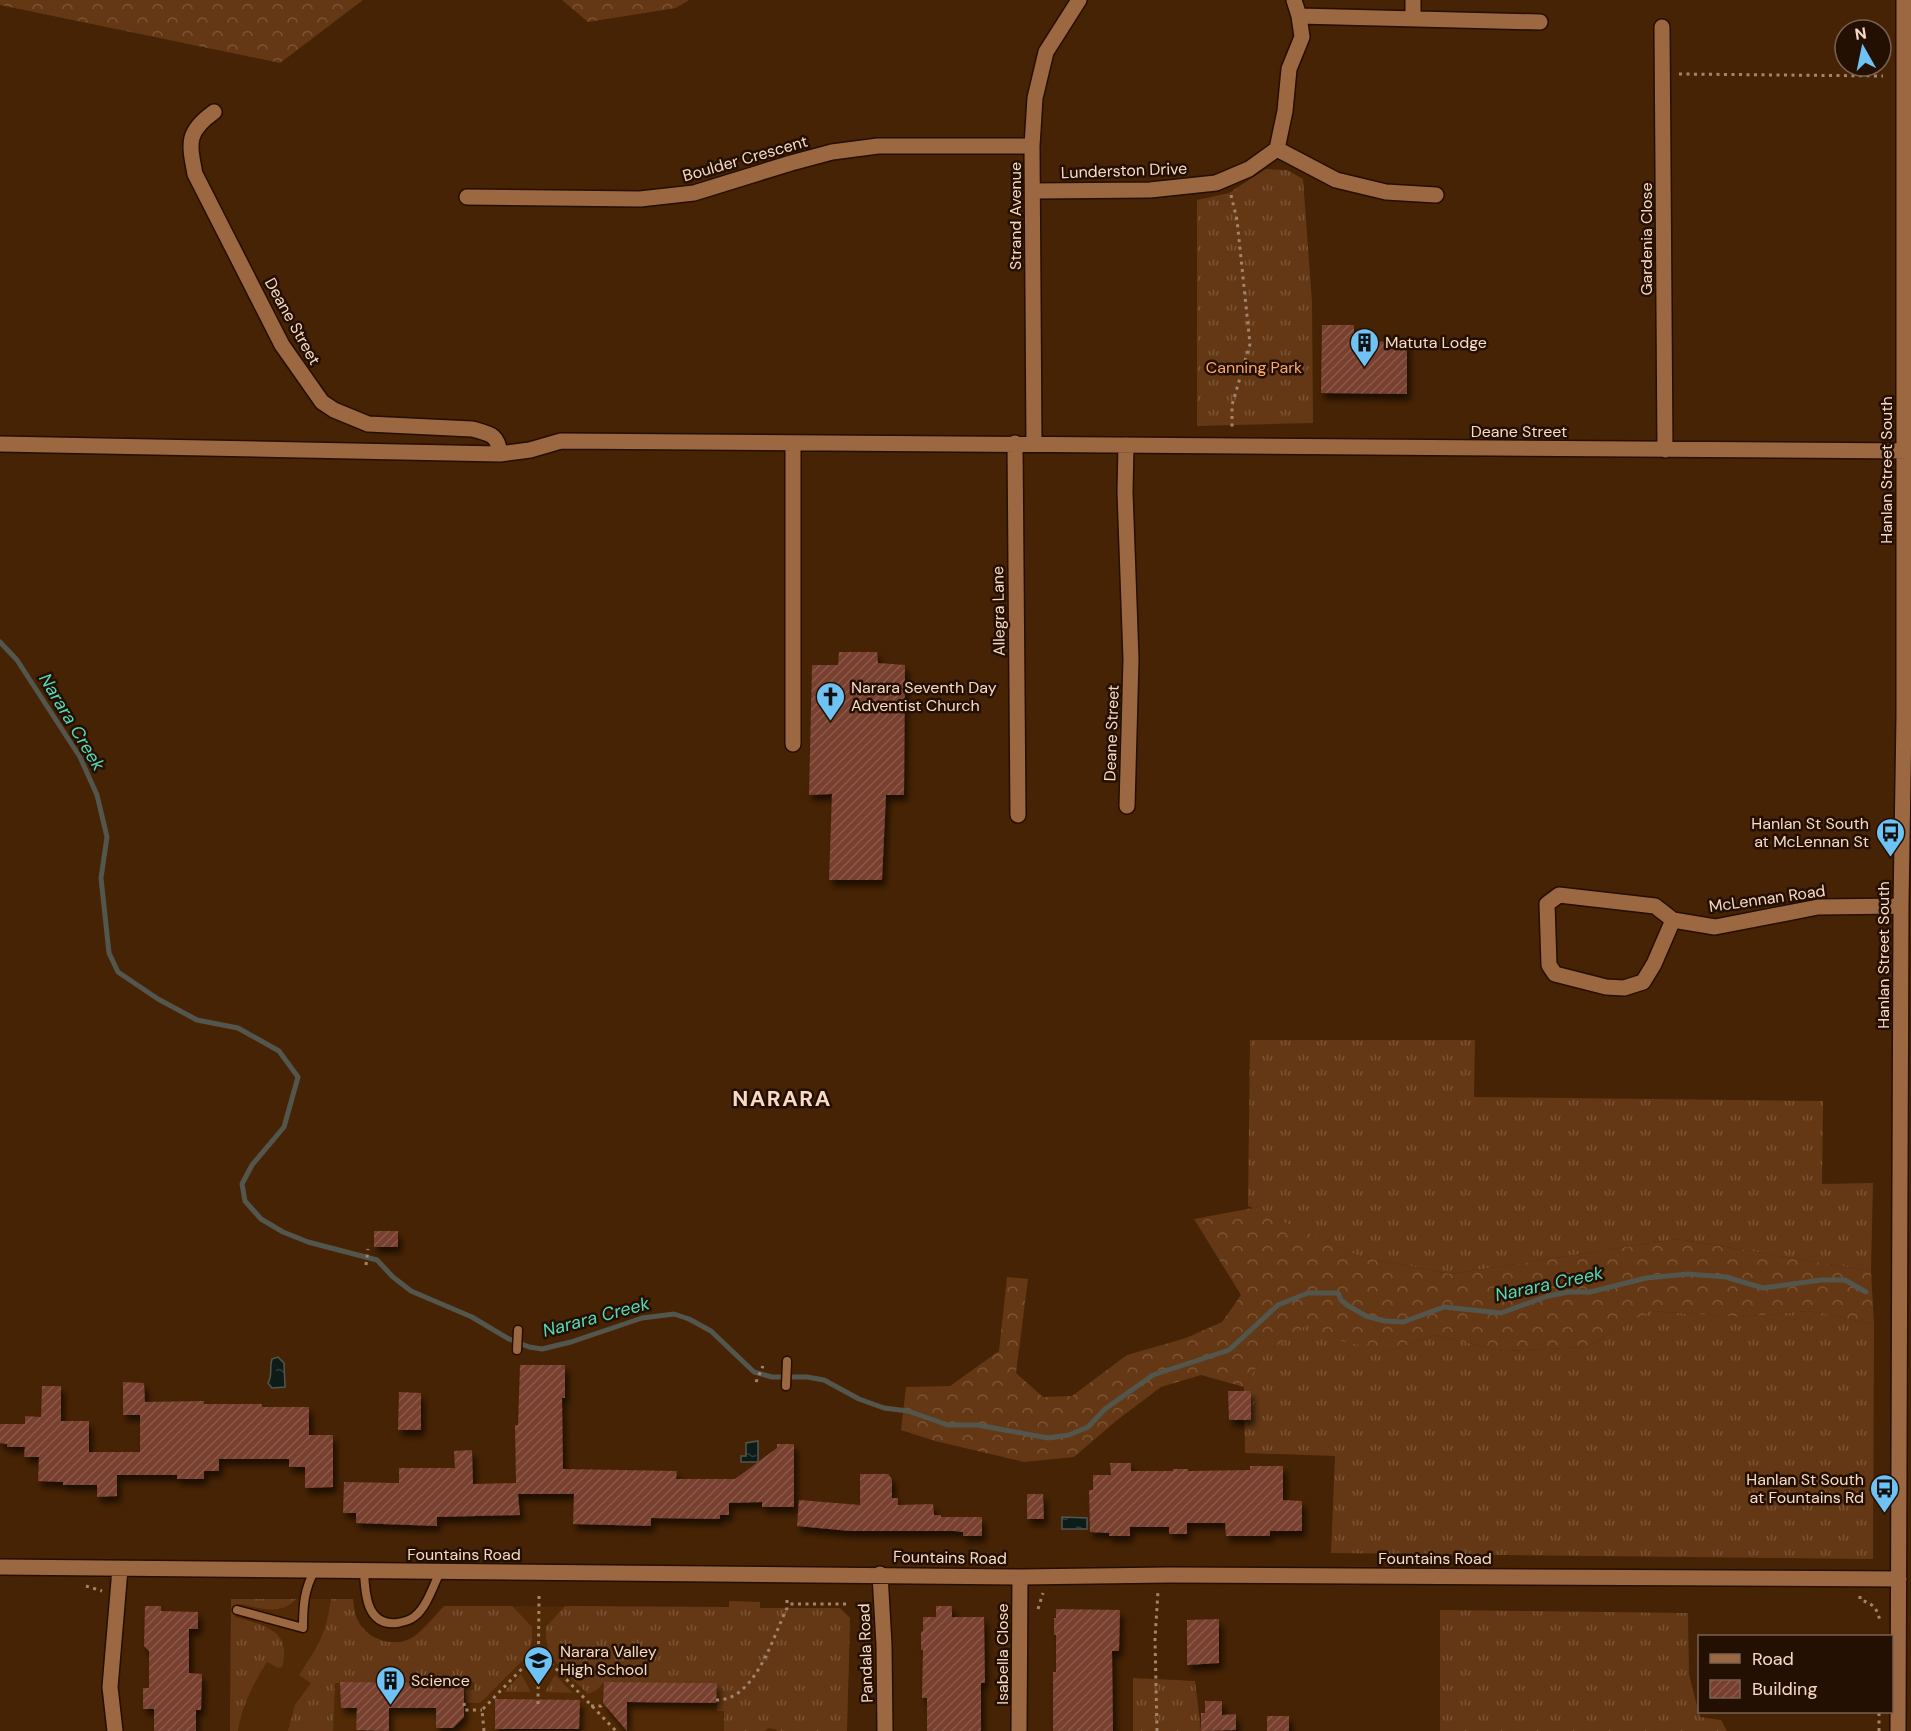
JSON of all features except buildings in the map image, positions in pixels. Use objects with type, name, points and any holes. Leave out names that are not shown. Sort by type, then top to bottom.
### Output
[{"type":"street","name":"Strand Avenue","points":[[1034,444],[1032,146],[1035,98],[1046,52],[1078,0]]},
{"type":"street","points":[[1294,0],[1302,37],[1288,76],[1285,111],[1277,149],[1336,180],[1386,192],[1436,195]]},
{"type":"street","points":[[1413,0],[1413,18]]},
{"type":"street","name":"Hanlan Street South","points":[[1898,1731],[1901,906],[1907,451],[1906,2]]},
{"type":"street","points":[[1299,16],[1540,22]]},
{"type":"street","name":"Gardenia Close","points":[[1662,27],[1665,450]]},
{"type":"street","name":"Deane Street","points":[[214,112],[199,123],[193,132],[191,152],[195,174],[282,345],[322,402],[334,410],[368,424],[472,429],[487,433],[494,436],[499,444],[500,454]]},
{"type":"street","name":"Boulder Crescent","points":[[467,196],[640,199],[694,193],[832,152],[878,146],[1032,146]]},
{"type":"street","name":"Lunderston Drive","points":[[1033,190],[1150,190],[1216,183],[1249,169],[1277,149]]},
{"type":"street","name":"Deane Street","points":[[0,444],[500,454],[530,450],[561,441],[1907,451]]},
{"type":"street","points":[[793,443],[793,744]]},
{"type":"street","name":"Allegra Lane","points":[[1015,443],[1018,815]]},
{"type":"street","name":"Deane Street","points":[[1126,445],[1125,492],[1131,659],[1127,806]]},
{"type":"street","points":[[1559,895],[1655,906],[1673,920],[1654,964],[1643,982],[1624,988],[1606,987],[1555,974],[1549,965],[1547,904],[1559,895]]},
{"type":"street","name":"McLennan Road","points":[[1673,920],[1715,927],[1818,907],[1901,906]]},
{"type":"street","name":"Fountains Road","points":[[0,1567],[1020,1577],[1158,1575],[1899,1579]]},
{"type":"street","points":[[115,1731],[110,1687],[120,1569]]},
{"type":"street","name":"Pandala Road","points":[[880,1574],[885,1731]]},
{"type":"street","name":"Isabella Close","points":[[1019,1731],[1020,1577]]},
{"type":"lane","points":[[517,1350],[518,1330]]},
{"type":"lane","points":[[786,1386],[787,1361]]},
{"type":"lane","points":[[237,1610],[303,1628],[303,1599],[307,1584],[315,1570]]},
{"type":"lane","points":[[364,1571],[368,1606],[381,1621],[392,1623],[405,1622],[415,1616],[424,1605],[440,1572]]},
{"type":"path","points":[[1662,74],[1833,76]]},
{"type":"path","points":[[1227,178],[1237,220],[1250,344],[1232,405],[1232,425]]},
{"type":"path","points":[[366,1265],[368,1249]]},
{"type":"path","points":[[756,1382],[763,1366]]},
{"type":"path","points":[[1157,1731],[1155,1639],[1158,1575]]},
{"type":"path","points":[[1860,1579],[1860,1600],[1870,1602],[1876,1609],[1880,1619],[1880,1628]]},
{"type":"path","points":[[76,1586],[87,1586],[118,1596]]},
{"type":"path","points":[[538,1704],[539,1596]]},
{"type":"path","points":[[716,1700],[727,1700],[752,1680],[787,1608],[787,1602],[847,1604]]},
{"type":"path","points":[[539,1651],[616,1731]]},
{"type":"path","points":[[464,1703],[465,1710],[482,1710],[539,1651]]},
{"type":"path","points":[[591,1706],[601,1706],[603,1702]]},
{"type":"path","points":[[482,1710],[484,1731]]},
{"type":"path","points":[[1879,1713],[1879,1731]]},
{"type":"shaded area","name":"Narara Valley High School","points":[[231,1599],[353,1599],[355,1614],[361,1625],[371,1636],[385,1642],[401,1642],[413,1637],[444,1606],[729,1607],[729,1601],[760,1602],[760,1608],[840,1608],[850,1618],[847,1731],[230,1731]]},
{"type":"green space","points":[[0,0],[363,0],[280,63],[0,5]]},
{"type":"green space","points":[[562,0],[689,0],[676,8],[588,22]]},
{"type":"green space","name":"Canning Park","points":[[1266,169],[1287,170],[1303,179],[1312,302],[1313,423],[1197,426],[1197,200],[1229,193]]},
{"type":"green space","points":[[1250,1040],[1475,1040],[1474,1097],[1823,1101],[1822,1184],[1873,1183],[1871,1271],[1677,1239],[1451,1274],[1361,1257],[1248,1206]]},
{"type":"green space","points":[[1253,1208],[1361,1257],[1451,1274],[1677,1239],[1871,1271],[1874,1324],[1807,1311],[1739,1317],[1650,1311],[1587,1347],[1503,1351],[1434,1335],[1388,1352],[1325,1337],[1311,1322],[1265,1354],[1244,1387],[1201,1375],[1161,1387],[1074,1457],[1024,1462],[935,1441],[901,1430],[906,1387],[950,1386],[999,1351],[1007,1277],[1028,1279],[1016,1373],[1043,1397],[1072,1396],[1127,1355],[1186,1338],[1222,1322],[1241,1295],[1194,1219]]},
{"type":"green space","points":[[1650,1311],[1739,1317],[1807,1311],[1874,1324],[1873,1559],[1331,1553],[1335,1456],[1245,1453],[1244,1387],[1265,1354],[1311,1321],[1388,1352],[1434,1335],[1503,1351],[1587,1347]]},
{"type":"green space","points":[[231,1599],[296,1599],[290,1605],[276,1609],[239,1604],[235,1617],[264,1626],[272,1631],[283,1644],[284,1654],[282,1667],[278,1668],[267,1662],[262,1670],[245,1704],[238,1731],[230,1731]]},
{"type":"green space","points":[[331,1599],[353,1599],[356,1616],[361,1626],[372,1636],[386,1642],[401,1642],[415,1636],[444,1606],[512,1606],[532,1627],[532,1641],[527,1656],[480,1703],[466,1703],[465,1691],[474,1690],[474,1682],[335,1683],[333,1731],[288,1731],[295,1705],[311,1683],[299,1675],[320,1640],[327,1622]]},
{"type":"green space","points":[[729,1601],[760,1602],[760,1608],[840,1608],[850,1618],[847,1731],[778,1731],[768,1728],[765,1731],[724,1731],[724,1711],[717,1711],[717,1683],[604,1682],[597,1690],[588,1694],[558,1665],[548,1648],[546,1627],[565,1606],[729,1607]]},
{"type":"green space","points":[[1440,1610],[1688,1613],[1689,1675],[1698,1713],[1700,1717],[1721,1720],[1727,1731],[1440,1731]]},
{"type":"green space","points":[[521,1674],[531,1692],[504,1692]]},
{"type":"green space","points":[[555,1675],[573,1693],[545,1692]]},
{"type":"green space","points":[[1133,1678],[1195,1681],[1201,1731],[1133,1731]]},
{"type":"green space","points":[[315,1704],[325,1709],[327,1717],[325,1731],[301,1731]]},
{"type":"water","points":[[278,1357],[284,1363],[285,1387],[272,1388],[268,1383],[271,1362],[272,1359]]},
{"type":"water","points":[[758,1441],[758,1462],[741,1462],[741,1456],[746,1456],[746,1443]]},
{"type":"water","points":[[1062,1517],[1087,1518],[1087,1529],[1062,1529]]},
{"type":"waterway","name":"Narara Creek","points":[[0,642],[17,660],[80,757],[97,795],[107,837],[101,878],[109,953],[118,972],[158,999],[197,1020],[238,1028],[279,1051],[298,1077],[284,1127],[252,1165],[242,1184],[245,1201],[261,1219],[283,1232],[308,1242],[377,1260],[411,1291],[472,1317],[509,1339],[529,1347],[542,1349],[571,1342],[642,1318],[674,1314],[711,1331],[754,1372],[772,1377],[807,1377],[824,1380],[859,1399],[884,1408],[908,1411],[948,1425],[978,1425],[1048,1438],[1069,1435],[1088,1427],[1105,1409],[1153,1375],[1229,1350],[1278,1305],[1308,1293],[1338,1293],[1347,1305],[1366,1316],[1385,1321],[1403,1322],[1444,1307],[1501,1313],[1548,1296],[1568,1292],[1590,1292],[1646,1278],[1688,1274],[1726,1277],[1763,1288],[1821,1280],[1845,1280],[1866,1292]]},
{"type":"place","name":"Matuta Lodge","points":[[1364,368]]},
{"type":"place","name":"Narara Seventh Day Adventist Church","points":[[830,722]]},
{"type":"place","name":"Hanlan St South at McLennan St","points":[[1890,858]]},
{"type":"place","name":"Hanlan St South at Fountains Rd","points":[[1885,1514]]},
{"type":"place","name":"Narara Valley High School","points":[[539,1686]]},
{"type":"place","name":"Science","points":[[390,1706]]},
{"type":"district","name":"NARARA","points":[[782,1098]]}]
